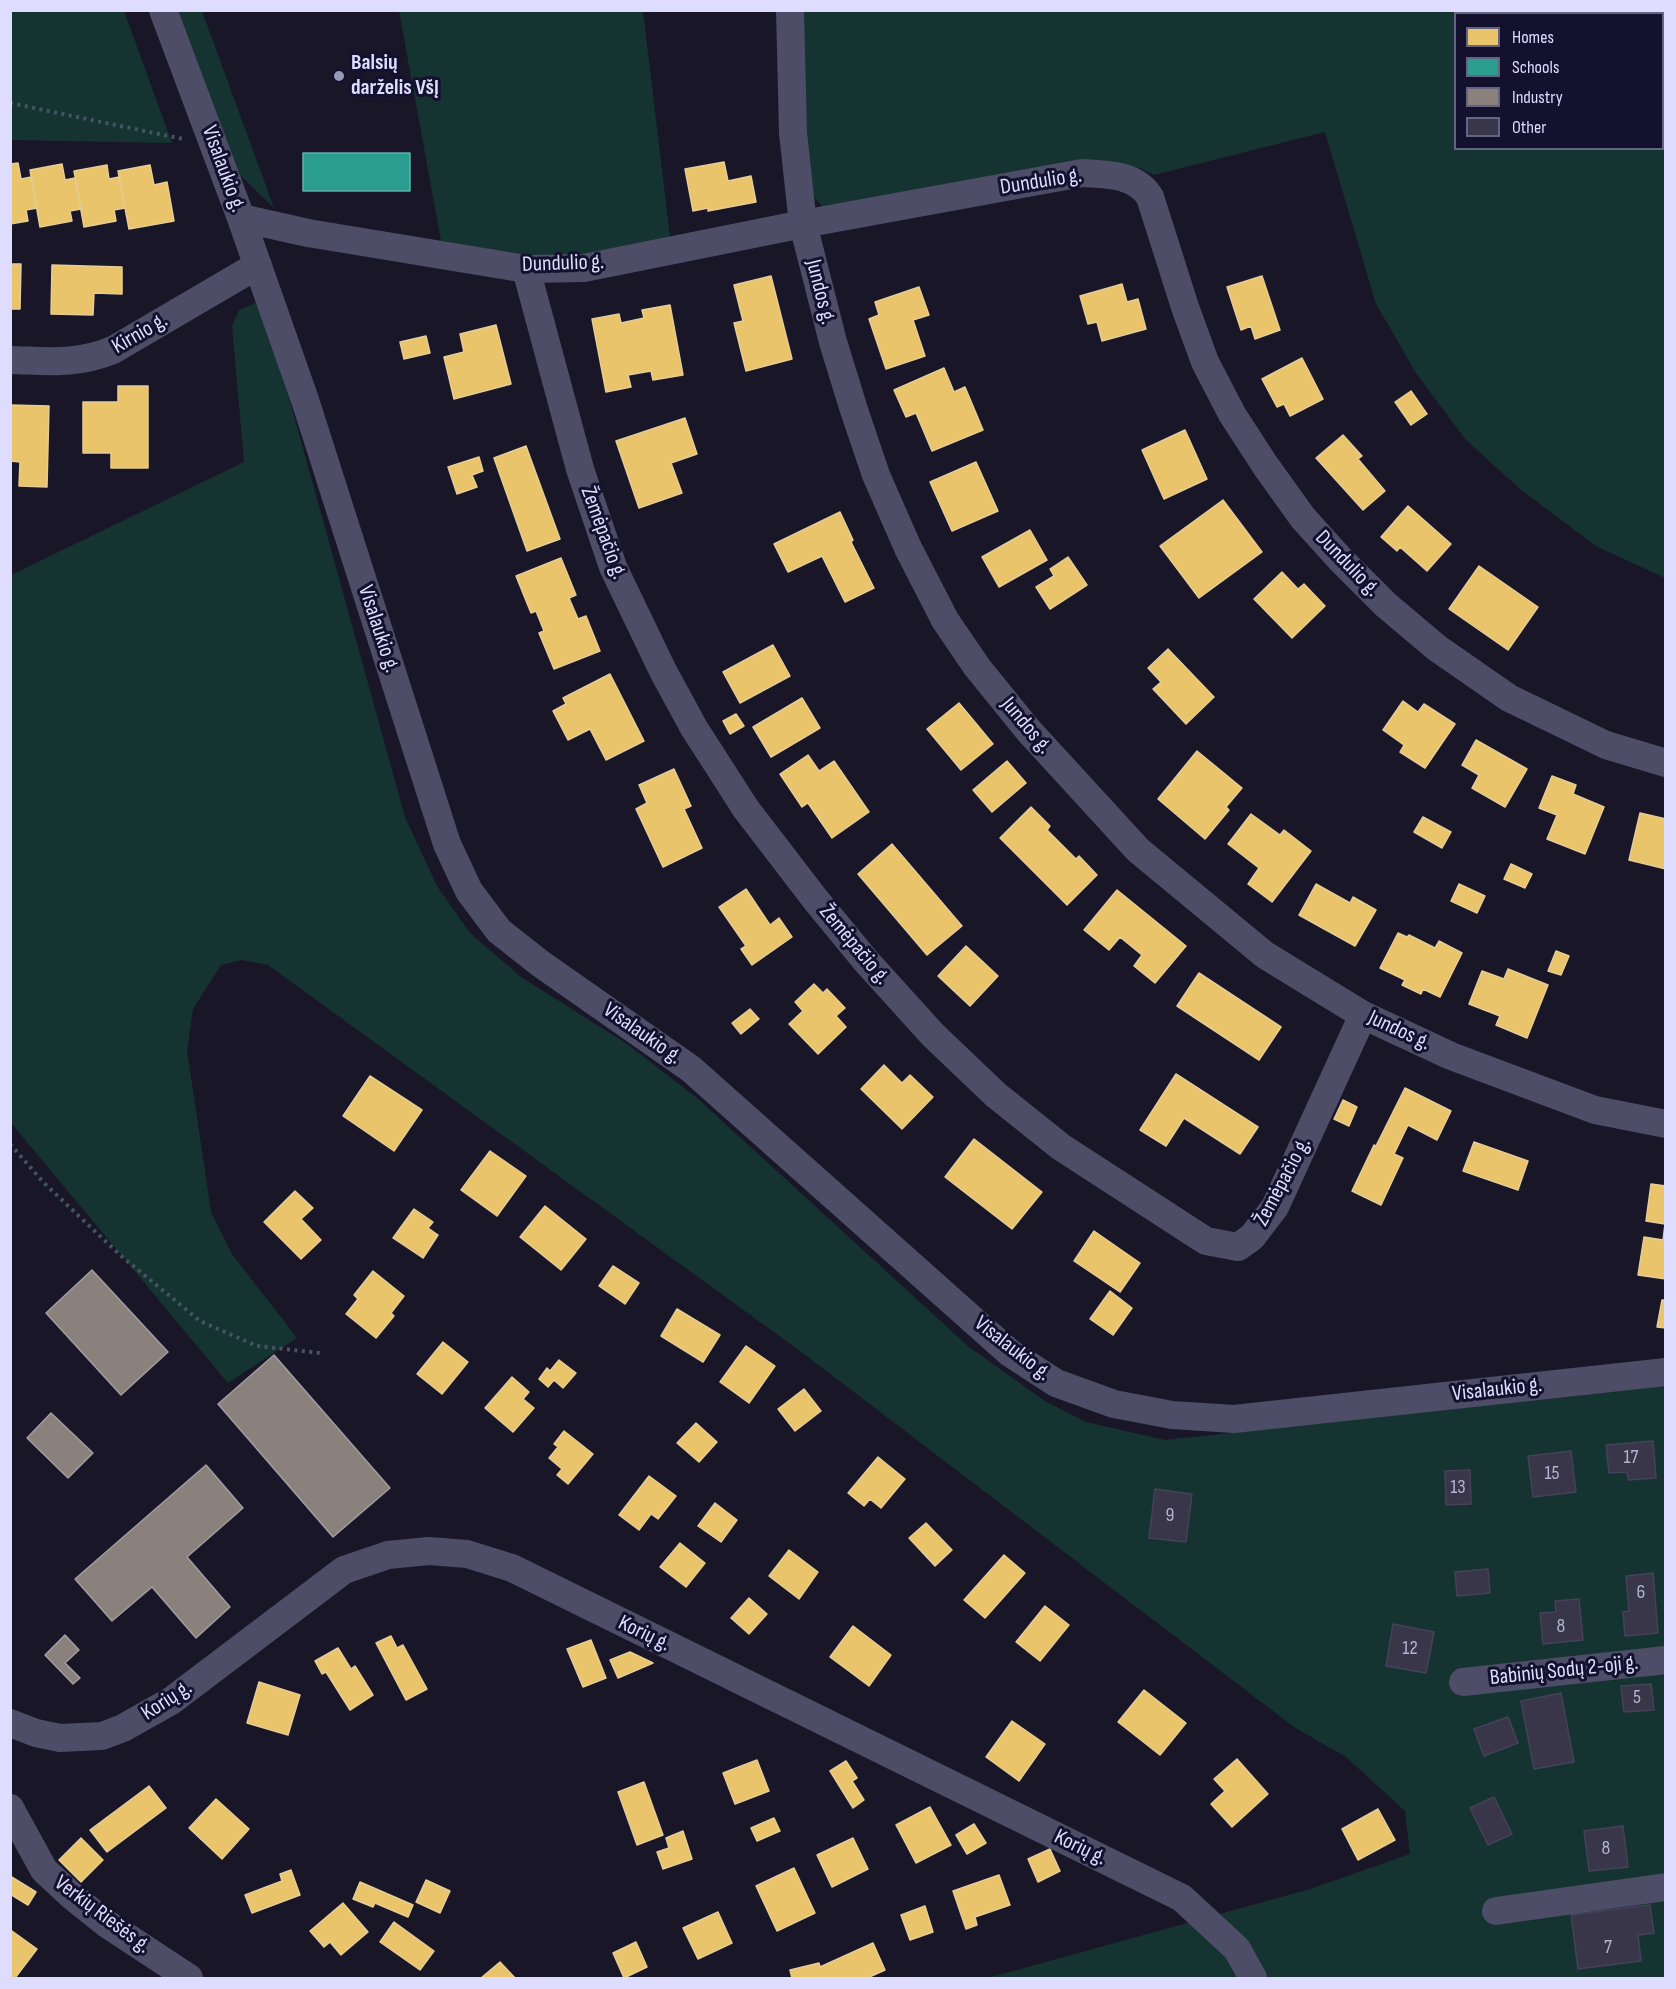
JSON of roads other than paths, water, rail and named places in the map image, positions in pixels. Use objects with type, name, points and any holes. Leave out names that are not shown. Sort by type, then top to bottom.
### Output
[{"type":"street","name":"Visalaukio g.","points":[[163,10],[241,218],[305,400],[447,844],[469,891],[499,931],[541,964],[691,1069],[1010,1353],[1056,1383],[1114,1404],[1172,1416],[1234,1419],[1665,1372]]},
{"type":"street","name":"Jundos g.","points":[[790,10],[793,133],[803,224],[833,342],[876,475],[908,548],[945,620],[977,667],[1028,730],[1138,850],[1265,955],[1363,1015],[1451,1056],[1595,1110],[1665,1124]]},
{"type":"street","name":"Dundulio g.","points":[[241,218],[308,233],[526,269],[584,268],[803,224],[1082,174],[1118,176],[1131,180],[1144,187],[1150,197],[1205,362],[1232,414],[1303,518],[1386,604],[1437,648],[1509,698],[1606,745],[1665,763]]},
{"type":"street","name":"Kirnio g.","points":[[10,360],[66,362],[93,358],[113,350],[258,265]]},
{"type":"street","name":"Žemėpačio g.","points":[[526,269],[580,469],[613,567],[663,671],[694,728],[746,809],[866,961],[933,1035],[996,1095],[1061,1147],[1206,1241],[1238,1247],[1252,1237],[1275,1207],[1363,1015]]},
{"type":"street","name":"Korių g.","points":[[10,1723],[36,1733],[60,1738],[102,1736],[123,1728],[171,1701],[344,1570],[388,1555],[429,1551],[467,1554],[512,1568],[1182,1898],[1237,1949],[1253,1978]]},
{"type":"street","name":"Babinių Sodų 2-oji g.","points":[[1463,1682],[1665,1660]]},
{"type":"street","name":"Verkių Riešės g.","points":[[10,1808],[44,1870],[107,1924],[189,1978]]},
{"type":"street","points":[[1496,1911],[1665,1887]]},
{"type":"place","name":"Balsių darželis VšĮ","points":[[339,76]]}]
